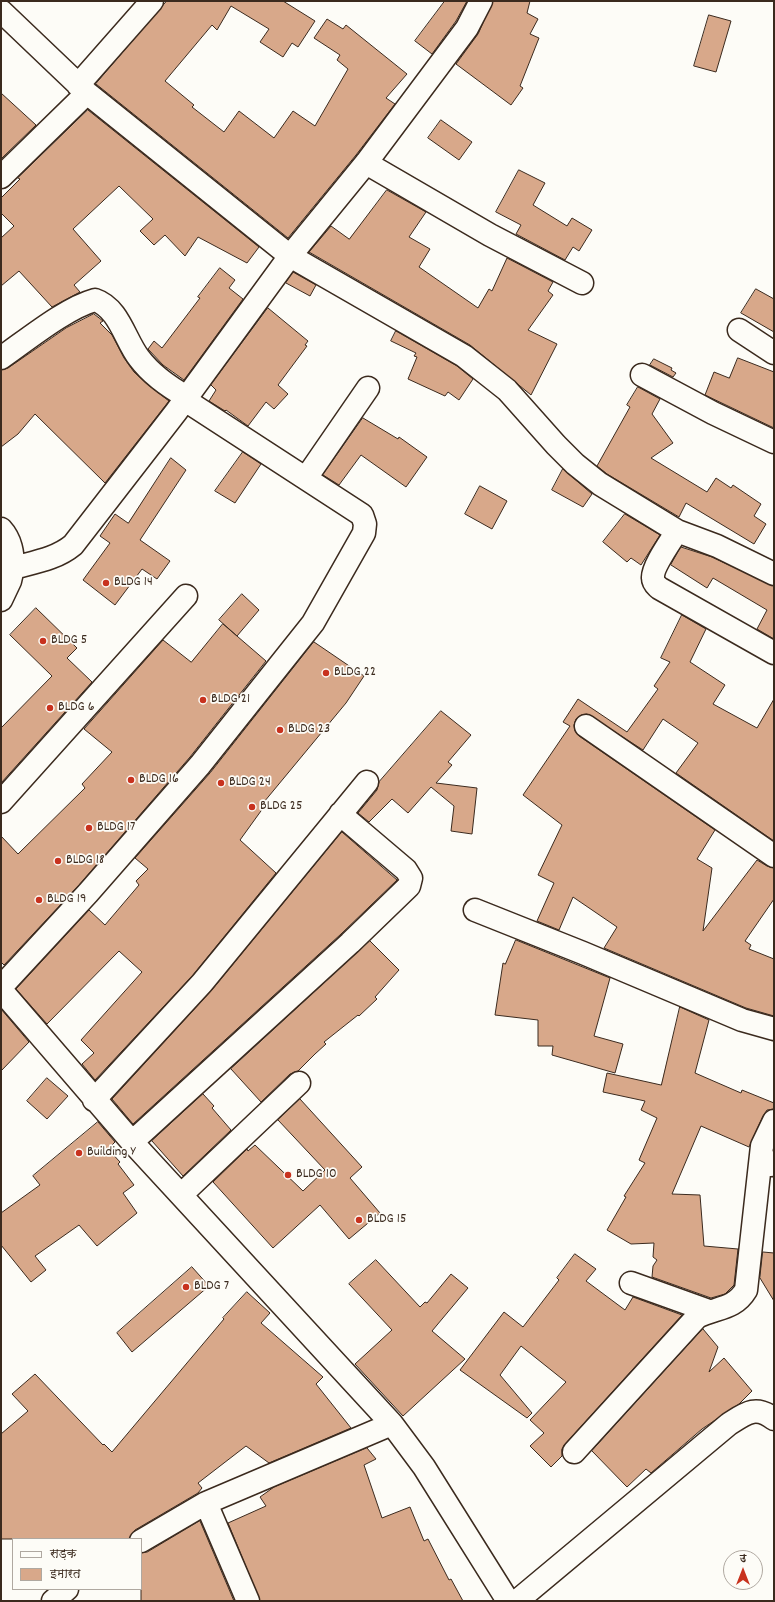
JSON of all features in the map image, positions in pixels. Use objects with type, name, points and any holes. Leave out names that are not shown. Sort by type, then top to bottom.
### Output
[{"type":"street","points":[[1,177],[83,89],[152,1]]},
{"type":"street","points":[[14,568],[51,558],[63,553],[73,545],[186,398],[290,256],[366,163],[467,28],[481,1]]},
{"type":"street","points":[[1,11],[83,89],[290,256],[464,356],[507,390],[556,445],[575,464],[600,484],[677,531],[717,546],[774,574]]},
{"type":"street","points":[[366,163],[490,235],[582,283]]},
{"type":"street","points":[[1,358],[59,318],[95,300],[107,306],[139,358],[163,381],[186,398],[362,515],[365,524],[364,533],[313,623],[200,765],[88,893],[1,988],[94,1100],[392,1424],[424,1467],[508,1601]]},
{"type":"street","points":[[739,330],[774,354]]},
{"type":"street","points":[[642,376],[713,413],[774,442]]},
{"type":"street","points":[[306,478],[368,388]]},
{"type":"street","points":[[1,529],[10,544],[14,556],[14,568],[1,600]]},
{"type":"street","points":[[677,531],[655,569],[652,577],[654,584],[774,653]]},
{"type":"street","points":[[1,802],[186,596]]},
{"type":"street","points":[[586,726],[774,856]]},
{"type":"street","points":[[94,1100],[202,983],[366,782]]},
{"type":"street","points":[[132,1142],[350,943],[409,886],[411,878],[406,870],[340,814]]},
{"type":"street","points":[[474,910],[583,953],[742,1020],[774,1029]]},
{"type":"street","points":[[182,1194],[299,1083]]},
{"type":"street","points":[[574,1452],[697,1317],[709,1311],[732,1305],[741,1300],[746,1290],[767,1161],[762,1146],[774,1121]]},
{"type":"street","points":[[631,1283],[709,1311]]},
{"type":"street","points":[[517,1601],[729,1424],[744,1414],[755,1411],[767,1414],[774,1419]]},
{"type":"street","points":[[142,1540],[206,1503],[392,1424]]},
{"type":"street","points":[[206,1503],[248,1601]]},
{"type":"street","points":[[53,1601],[66,1590]]},
{"type":"building","points":[[167,1],[283,1],[315,21],[298,47],[292,43],[283,57],[260,42],[269,29],[231,6],[217,30],[212,25],[165,81],[194,105],[192,107],[224,132],[239,111],[274,138],[293,111],[315,126],[348,69],[337,60],[340,55],[314,38],[327,19],[343,29],[346,25],[407,74],[386,98],[395,104],[356,155],[288,238],[96,84]]},
{"type":"building","points":[[445,1],[467,1],[456,21],[432,54],[415,41]]},
{"type":"building","points":[[493,1],[530,1],[527,13],[538,19],[530,34],[539,38],[520,86],[523,88],[511,105],[456,64],[478,34]]},
{"type":"building","points":[[709,15],[731,21],[716,72],[694,66]]},
{"type":"building","points":[[1,93],[36,125],[1,159]]},
{"type":"building","points":[[88,110],[259,247],[247,263],[198,237],[185,256],[165,235],[154,245],[140,231],[153,219],[119,186],[73,229],[101,261],[74,285],[80,292],[52,307],[19,271],[1,286],[1,238],[14,226],[1,213],[1,198],[20,179],[18,178]]},
{"type":"building","points":[[441,120],[472,142],[459,160],[428,138]]},
{"type":"building","points":[[519,170],[545,183],[533,205],[567,226],[572,218],[592,230],[579,251],[573,247],[565,260],[516,234],[521,225],[496,212]]},
{"type":"building","points":[[387,190],[426,212],[409,237],[430,249],[419,267],[478,308],[489,289],[492,291],[507,258],[553,282],[548,291],[553,295],[528,330],[557,344],[531,395],[470,345],[309,252],[331,226],[349,239]]},
{"type":"building","points":[[220,268],[235,280],[229,288],[243,299],[184,380],[163,365],[148,349],[154,341],[162,348],[200,298],[198,297]]},
{"type":"building","points":[[293,272],[316,285],[310,296],[286,283]]},
{"type":"building","points":[[756,289],[774,299],[774,332],[741,313]]},
{"type":"building","points":[[268,308],[308,341],[305,345],[307,346],[278,385],[288,394],[274,409],[266,402],[248,426],[226,410],[225,411],[209,401],[216,390],[211,385]]},
{"type":"building","points":[[94,314],[103,321],[100,323],[112,335],[124,358],[134,372],[169,401],[105,483],[35,414],[18,434],[1,447],[1,370],[8,368],[66,328]]},
{"type":"building","points":[[396,331],[457,366],[473,379],[459,400],[448,392],[445,396],[408,379],[417,357],[414,356],[416,353],[391,341]]},
{"type":"building","points":[[738,358],[774,372],[774,428],[705,395],[714,372],[729,378]]},
{"type":"building","points":[[654,359],[672,368],[671,370],[676,373],[673,377],[650,365]]},
{"type":"building","points":[[638,387],[660,399],[652,414],[673,443],[651,458],[707,492],[716,478],[731,488],[733,485],[761,504],[754,516],[766,524],[754,544],[686,503],[679,517],[607,474],[597,466],[630,407],[627,405]]},
{"type":"building","points":[[363,418],[398,439],[399,437],[427,457],[406,487],[361,455],[339,485],[323,475]]},
{"type":"building","points":[[243,452],[261,464],[235,503],[215,491]]},
{"type":"building","points":[[171,458],[186,470],[140,540],[170,561],[157,579],[142,569],[115,605],[83,580],[110,543],[100,536],[115,514],[128,523]]},
{"type":"building","points":[[563,469],[592,494],[583,507],[552,490]]},
{"type":"building","points":[[480,486],[507,501],[492,529],[465,514]]},
{"type":"building","points":[[625,514],[660,535],[641,565],[631,558],[627,562],[603,542]]},
{"type":"building","points":[[681,547],[712,557],[774,586],[774,639],[757,629],[767,610],[713,578],[707,588],[671,565]]},
{"type":"building","points":[[242,594],[259,610],[237,636],[219,620]]},
{"type":"building","name":"BLDG 6","points":[[36,608],[77,648],[67,658],[92,682],[1,783],[1,728],[52,676],[10,635]]},
{"type":"building","points":[[682,615],[706,629],[690,662],[725,685],[713,704],[757,728],[774,699],[774,841],[676,773],[698,743],[663,719],[643,750],[587,714],[581,715],[576,719],[574,725],[575,731],[579,736],[715,830],[697,859],[712,868],[703,931],[757,860],[774,868],[774,899],[745,941],[751,945],[749,949],[774,959],[774,1016],[746,1008],[604,948],[617,927],[573,897],[559,930],[537,921],[554,883],[538,875],[562,825],[523,795],[570,726],[563,722],[578,699],[627,732],[658,689],[654,686],[670,662],[661,658]]},
{"type":"building","points":[[223,624],[266,661],[190,757],[79,885],[4,965],[1,962],[1,836],[18,854],[85,788],[82,784],[112,752],[84,729],[163,640],[191,662]]},
{"type":"building","points":[[314,642],[364,676],[346,703],[264,802],[266,804],[240,840],[276,873],[193,975],[95,1080],[82,1064],[94,1053],[81,1040],[142,972],[119,951],[47,1024],[16,989],[89,910],[105,925],[139,885],[136,881],[148,869],[135,858],[210,773]]},
{"type":"building","points":[[441,711],[471,735],[448,762],[452,765],[436,783],[477,788],[472,834],[451,831],[454,806],[431,787],[408,813],[392,799],[369,822],[358,813],[377,790],[379,782]]},
{"type":"building","points":[[342,832],[397,880],[341,934],[133,1124],[112,1099],[211,991]]},
{"type":"building","points":[[516,940],[610,978],[594,1036],[623,1044],[615,1073],[552,1055],[553,1046],[538,1046],[538,1020],[495,1015],[503,963],[505,964]]},
{"type":"building","points":[[370,941],[399,970],[375,997],[377,999],[359,1016],[358,1015],[324,1042],[326,1044],[298,1071],[290,1074],[261,1102],[231,1069]]},
{"type":"building","points":[[680,1007],[709,1020],[695,1073],[741,1093],[742,1090],[774,1103],[774,1109],[767,1110],[763,1116],[749,1147],[701,1126],[672,1194],[700,1195],[704,1246],[738,1249],[734,1285],[725,1294],[711,1298],[652,1277],[653,1266],[657,1260],[653,1257],[654,1243],[631,1244],[607,1230],[626,1197],[624,1196],[645,1163],[639,1160],[657,1118],[641,1110],[645,1101],[603,1092],[607,1073],[661,1085]]},
{"type":"building","points":[[1,1009],[29,1042],[1,1071]]},
{"type":"building","points":[[47,1078],[68,1096],[47,1119],[27,1101]]},
{"type":"building","points":[[203,1094],[214,1106],[212,1108],[231,1130],[183,1176],[152,1141]]},
{"type":"building","name":"BLDG 10","points":[[300,1099],[362,1167],[350,1178],[380,1213],[349,1239],[320,1205],[273,1248],[213,1182],[247,1149],[248,1151],[255,1145],[303,1191],[325,1170],[278,1120]]},
{"type":"building","points":[[98,1122],[115,1142],[108,1149],[120,1162],[118,1164],[134,1185],[123,1193],[137,1213],[97,1246],[79,1225],[35,1256],[46,1270],[31,1282],[1,1245],[1,1213],[40,1185],[33,1176]]},
{"type":"building","points":[[763,1252],[774,1253],[774,1301],[760,1278]]},
{"type":"building","points":[[575,1254],[596,1269],[586,1281],[625,1310],[633,1297],[682,1315],[565,1444],[562,1449],[562,1456],[551,1467],[530,1446],[544,1433],[530,1420],[566,1382],[521,1346],[500,1375],[532,1413],[527,1418],[460,1370],[504,1312],[523,1327],[559,1280],[557,1278]]},
{"type":"building","points":[[376,1260],[420,1307],[425,1302],[427,1303],[451,1274],[468,1288],[432,1331],[465,1359],[403,1416],[355,1364],[392,1330],[349,1284]]},
{"type":"building","points":[[192,1267],[209,1286],[132,1352],[117,1333]]},
{"type":"building","points":[[247,1292],[270,1313],[261,1323],[323,1377],[316,1384],[351,1428],[269,1463],[246,1446],[198,1483],[202,1488],[198,1493],[135,1530],[130,1538],[1,1539],[1,1434],[28,1411],[12,1394],[35,1374],[103,1445],[104,1444],[112,1452],[224,1319],[223,1318]]},
{"type":"building","points":[[703,1329],[718,1347],[709,1372],[724,1358],[752,1391],[739,1404],[702,1429],[651,1473],[646,1469],[627,1487],[592,1451]]},
{"type":"building","points":[[367,1448],[376,1459],[364,1465],[382,1518],[410,1507],[424,1541],[428,1539],[449,1580],[451,1579],[463,1601],[260,1601],[228,1523],[266,1506],[260,1497],[274,1487]]},
{"type":"building","points":[[200,1521],[234,1601],[141,1601],[142,1553],[147,1552]]},
{"type":"place","name":"BLDG 14","points":[[106,583]]},
{"type":"place","name":"BLDG 5","points":[[43,641]]},
{"type":"place","name":"BLDG 22","points":[[326,673]]},
{"type":"place","name":"BLDG 21","points":[[203,700]]},
{"type":"place","name":"BLDG 6","points":[[50,708]]},
{"type":"place","name":"BLDG 23","points":[[280,730]]},
{"type":"place","name":"BLDG 16","points":[[131,780]]},
{"type":"place","name":"BLDG 24","points":[[221,783]]},
{"type":"place","name":"BLDG 25","points":[[252,807]]},
{"type":"place","name":"BLDG 17","points":[[89,828]]},
{"type":"place","name":"BLDG 18","points":[[58,861]]},
{"type":"place","name":"BLDG 19","points":[[39,900]]},
{"type":"place","name":"Building Y","points":[[79,1153]]},
{"type":"place","name":"BLDG 10","points":[[288,1175]]},
{"type":"place","name":"BLDG 15","points":[[359,1220]]},
{"type":"place","name":"BLDG 7","points":[[186,1287]]}]
